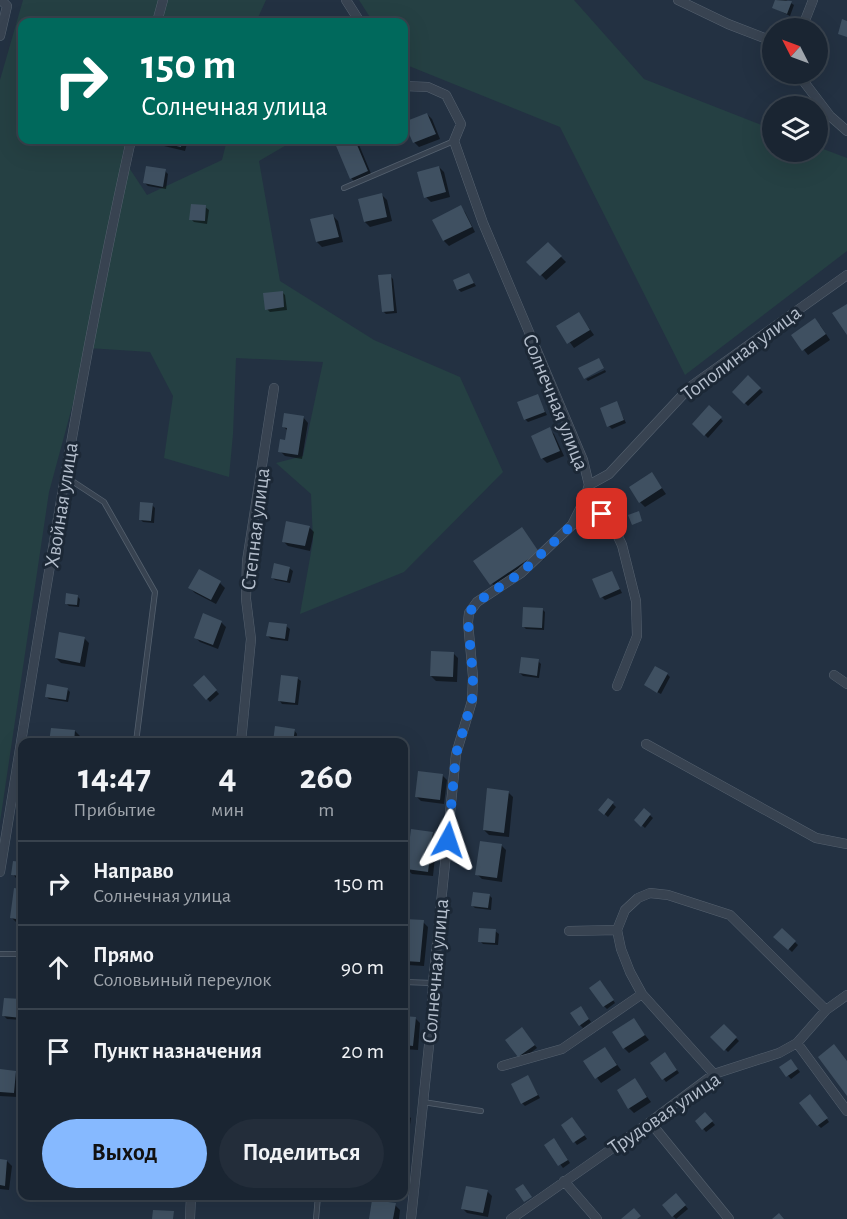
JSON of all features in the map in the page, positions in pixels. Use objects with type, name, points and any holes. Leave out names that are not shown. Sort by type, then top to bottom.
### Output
[{"type":"street","points":[[159,18],[163,0]]},
{"type":"street","points":[[345,0],[357,18]]},
{"type":"street","points":[[678,0],[762,38]]},
{"type":"street","points":[[806,18],[813,0]]},
{"type":"street","points":[[0,36],[5,2]]},
{"type":"street","points":[[806,84],[830,116],[847,131]]},
{"type":"street","name":"Солнечная улица","points":[[408,86],[428,87],[446,95],[461,124],[454,141],[483,223],[583,460],[589,485],[572,525],[521,573],[477,602],[469,613],[473,677],[472,701],[456,754],[411,1219]]},
{"type":"street","name":"Хвойная улица","points":[[22,738],[64,476],[98,296],[130,144]]},
{"type":"street","name":"Тополиная улица","points":[[589,485],[609,474],[690,387],[847,276]]},
{"type":"street","name":"Степная улица","points":[[241,738],[251,639],[246,599],[247,561],[274,388]]},
{"type":"street","points":[[572,525],[588,515],[602,514],[613,526],[622,545],[636,601],[637,636],[617,686]]},
{"type":"street","points":[[834,675],[847,684]]},
{"type":"street","points":[[645,744],[816,838],[844,844],[847,834]]},
{"type":"street","name":"Хвойная улица","points":[[0,872],[18,761]]},
{"type":"street","points":[[714,1074],[642,994],[624,957],[617,930],[625,910],[638,898],[650,893],[668,895],[730,915],[826,1010]]},
{"type":"street","points":[[569,931],[617,930]]},
{"type":"street","points":[[502,1066],[562,1049],[642,994]]},
{"type":"street","name":"Трудовая улица","points":[[515,1218],[714,1074],[779,1053],[797,1043],[826,1010],[847,995]]},
{"type":"street","points":[[797,1043],[847,1111]]},
{"type":"street","points":[[650,1122],[729,1219]]},
{"type":"street","points":[[564,1181],[597,1219]]},
{"type":"street","points":[[190,1219],[191,1200]]},
{"type":"lane","points":[[344,188],[454,141]]},
{"type":"lane","points":[[64,476],[104,502],[155,591],[137,738]]},
{"type":"lane","points":[[0,954],[18,954]]},
{"type":"lane","points":[[408,982],[433,983]]},
{"type":"lane","points":[[423,1102],[481,1111]]},
{"type":"lane","points":[[316,1219],[318,1200]]},
{"type":"green space","points":[[23,0],[266,0],[258,18],[18,18],[18,144],[125,144],[122,157],[147,195],[222,160],[226,144],[288,144],[259,161],[280,281],[374,340],[460,377],[503,472],[404,572],[300,614],[313,541],[311,494],[276,463],[303,456],[323,362],[236,358],[229,477],[164,458],[173,396],[150,352],[88,348],[49,492],[0,822],[0,80]]},
{"type":"green space","points":[[359,0],[574,0],[644,79],[762,125],[762,162],[828,162],[828,151],[847,158],[847,251],[685,375],[560,127],[408,66],[408,18],[370,18]]},
{"type":"building","points":[[775,0],[792,1],[787,14],[772,8]]},
{"type":"building","points":[[842,19],[847,21],[847,37],[838,34]]},
{"type":"building","points":[[427,113],[436,134],[413,143],[408,131],[408,120]]},
{"type":"building","points":[[335,144],[357,144],[368,171],[350,179]]},
{"type":"building","points":[[146,166],[166,169],[163,187],[143,183]]},
{"type":"building","points":[[439,166],[446,192],[424,198],[417,172]]},
{"type":"building","points":[[382,193],[387,217],[364,222],[358,199]]},
{"type":"building","points":[[191,204],[206,205],[205,221],[189,220]]},
{"type":"building","points":[[461,205],[472,227],[443,241],[432,220]]},
{"type":"building","points":[[333,214],[339,237],[316,242],[310,219]]},
{"type":"building","points":[[548,242],[562,256],[540,276],[526,262]]},
{"type":"building","points":[[469,273],[474,283],[457,290],[453,280]]},
{"type":"building","points":[[391,274],[394,311],[382,312],[378,275]]},
{"type":"building","points":[[283,291],[284,307],[265,310],[263,293]]},
{"type":"building","points":[[847,304],[847,335],[832,313]]},
{"type":"building","points":[[579,312],[590,330],[567,344],[556,326]]},
{"type":"building","points":[[815,318],[826,334],[802,351],[791,335]]},
{"type":"building","points":[[599,358],[604,368],[584,379],[578,368]]},
{"type":"building","points":[[748,375],[761,388],[744,404],[732,392]]},
{"type":"building","points":[[538,394],[545,412],[524,420],[517,402]]},
{"type":"building","points":[[617,401],[624,420],[607,427],[600,408]]},
{"type":"building","points":[[709,405],[722,417],[704,436],[692,424]]},
{"type":"building","points":[[284,413],[304,416],[298,455],[278,452],[280,439],[285,440],[287,428],[282,427]]},
{"type":"building","points":[[550,427],[560,451],[541,459],[531,436]]},
{"type":"building","points":[[652,472],[662,488],[639,503],[629,487]]},
{"type":"building","points":[[140,502],[153,503],[151,521],[139,520]]},
{"type":"building","points":[[639,511],[642,521],[632,525],[628,515]]},
{"type":"building","points":[[286,521],[310,526],[305,546],[282,542]]},
{"type":"building","points":[[522,527],[539,552],[490,585],[473,561]]},
{"type":"building","points":[[274,563],[290,567],[287,581],[271,578]]},
{"type":"building","points":[[199,569],[221,581],[211,600],[188,588]]},
{"type":"building","points":[[612,571],[620,589],[600,598],[592,579]]},
{"type":"building","points":[[66,593],[78,595],[77,605],[65,604]]},
{"type":"building","points":[[523,607],[543,608],[542,628],[522,627]]},
{"type":"building","points":[[203,613],[222,621],[213,645],[194,638]]},
{"type":"building","points":[[269,622],[287,624],[285,639],[266,636]]},
{"type":"building","points":[[59,632],[85,637],[80,663],[55,658]]},
{"type":"building","points":[[431,651],[454,652],[453,677],[430,676]]},
{"type":"building","points":[[521,657],[539,659],[537,676],[519,673]]},
{"type":"building","points":[[655,666],[668,673],[657,693],[644,685]]},
{"type":"building","points":[[204,675],[217,690],[206,700],[193,685]]},
{"type":"building","points":[[281,675],[298,677],[295,703],[278,701]]},
{"type":"building","points":[[47,684],[68,688],[66,700],[45,697]]},
{"type":"building","points":[[275,726],[295,729],[294,738],[274,738]]},
{"type":"building","points":[[51,728],[75,730],[74,738],[50,738]]},
{"type":"building","points":[[418,771],[443,774],[440,800],[415,797]]},
{"type":"building","points":[[487,788],[509,791],[504,833],[483,830]]},
{"type":"building","points":[[608,798],[614,802],[604,815],[598,810]]},
{"type":"building","points":[[644,808],[651,814],[641,827],[634,820]]},
{"type":"building","points":[[411,829],[433,832],[428,872],[408,869]]},
{"type":"building","points":[[480,841],[502,844],[497,878],[475,875]]},
{"type":"building","points":[[13,861],[18,862],[18,876],[11,875]]},
{"type":"building","points":[[14,888],[18,888],[18,919],[10,918]]},
{"type":"building","points":[[473,892],[490,894],[488,908],[471,906]]},
{"type":"building","points":[[408,919],[424,920],[420,962],[408,961]]},
{"type":"building","points":[[479,928],[496,929],[495,943],[478,942]]},
{"type":"building","points":[[782,928],[796,941],[788,950],[773,937]]},
{"type":"building","points":[[600,980],[614,1000],[603,1007],[589,988]]},
{"type":"building","points":[[4,998],[18,999],[18,1018],[2,1016]]},
{"type":"building","points":[[581,1006],[589,1019],[579,1026],[570,1013]]},
{"type":"building","points":[[408,1016],[416,1017],[413,1046],[408,1045]]},
{"type":"building","points":[[634,1018],[645,1035],[623,1049],[612,1032]]},
{"type":"building","points":[[724,1024],[737,1037],[724,1051],[710,1037]]},
{"type":"building","points":[[522,1027],[535,1045],[518,1057],[505,1040]]},
{"type":"building","points":[[834,1044],[847,1061],[847,1096],[818,1057]]},
{"type":"building","points":[[605,1047],[617,1065],[595,1079],[583,1061]]},
{"type":"building","points":[[665,1052],[677,1070],[662,1080],[650,1063]]},
{"type":"building","points":[[791,1059],[798,1069],[786,1077],[779,1067]]},
{"type":"building","points":[[0,1069],[16,1071],[14,1093],[0,1092]]},
{"type":"building","points":[[528,1075],[538,1095],[521,1104],[511,1084]]},
{"type":"building","points":[[635,1078],[647,1097],[628,1109],[617,1090]]},
{"type":"building","points":[[810,1094],[828,1118],[817,1126],[799,1103]]},
{"type":"building","points":[[705,1112],[713,1121],[702,1130],[695,1121]]},
{"type":"building","points":[[572,1117],[585,1135],[573,1143],[561,1125]]},
{"type":"building","points":[[554,1138],[568,1160],[558,1166],[544,1145]]},
{"type":"building","points":[[0,1159],[7,1160],[5,1186],[0,1185]]},
{"type":"building","points":[[523,1184],[532,1197],[524,1202],[515,1189]]},
{"type":"building","points":[[466,1186],[488,1190],[483,1213],[461,1209]]},
{"type":"building","points":[[676,1193],[686,1205],[672,1217],[662,1205]]},
{"type":"building","points":[[372,1200],[396,1203],[393,1219],[369,1219]]},
{"type":"building","points":[[634,1208],[641,1216],[637,1219],[621,1219]]},
{"type":"building","points":[[153,1210],[174,1211],[173,1219],[152,1219]]},
{"type":"building","points":[[779,1213],[784,1219],[772,1219]]},
{"type":"route","points":[[448,840],[456,754],[472,701],[473,677],[469,613],[477,602],[521,573],[572,525],[588,515],[602,514]]}]
